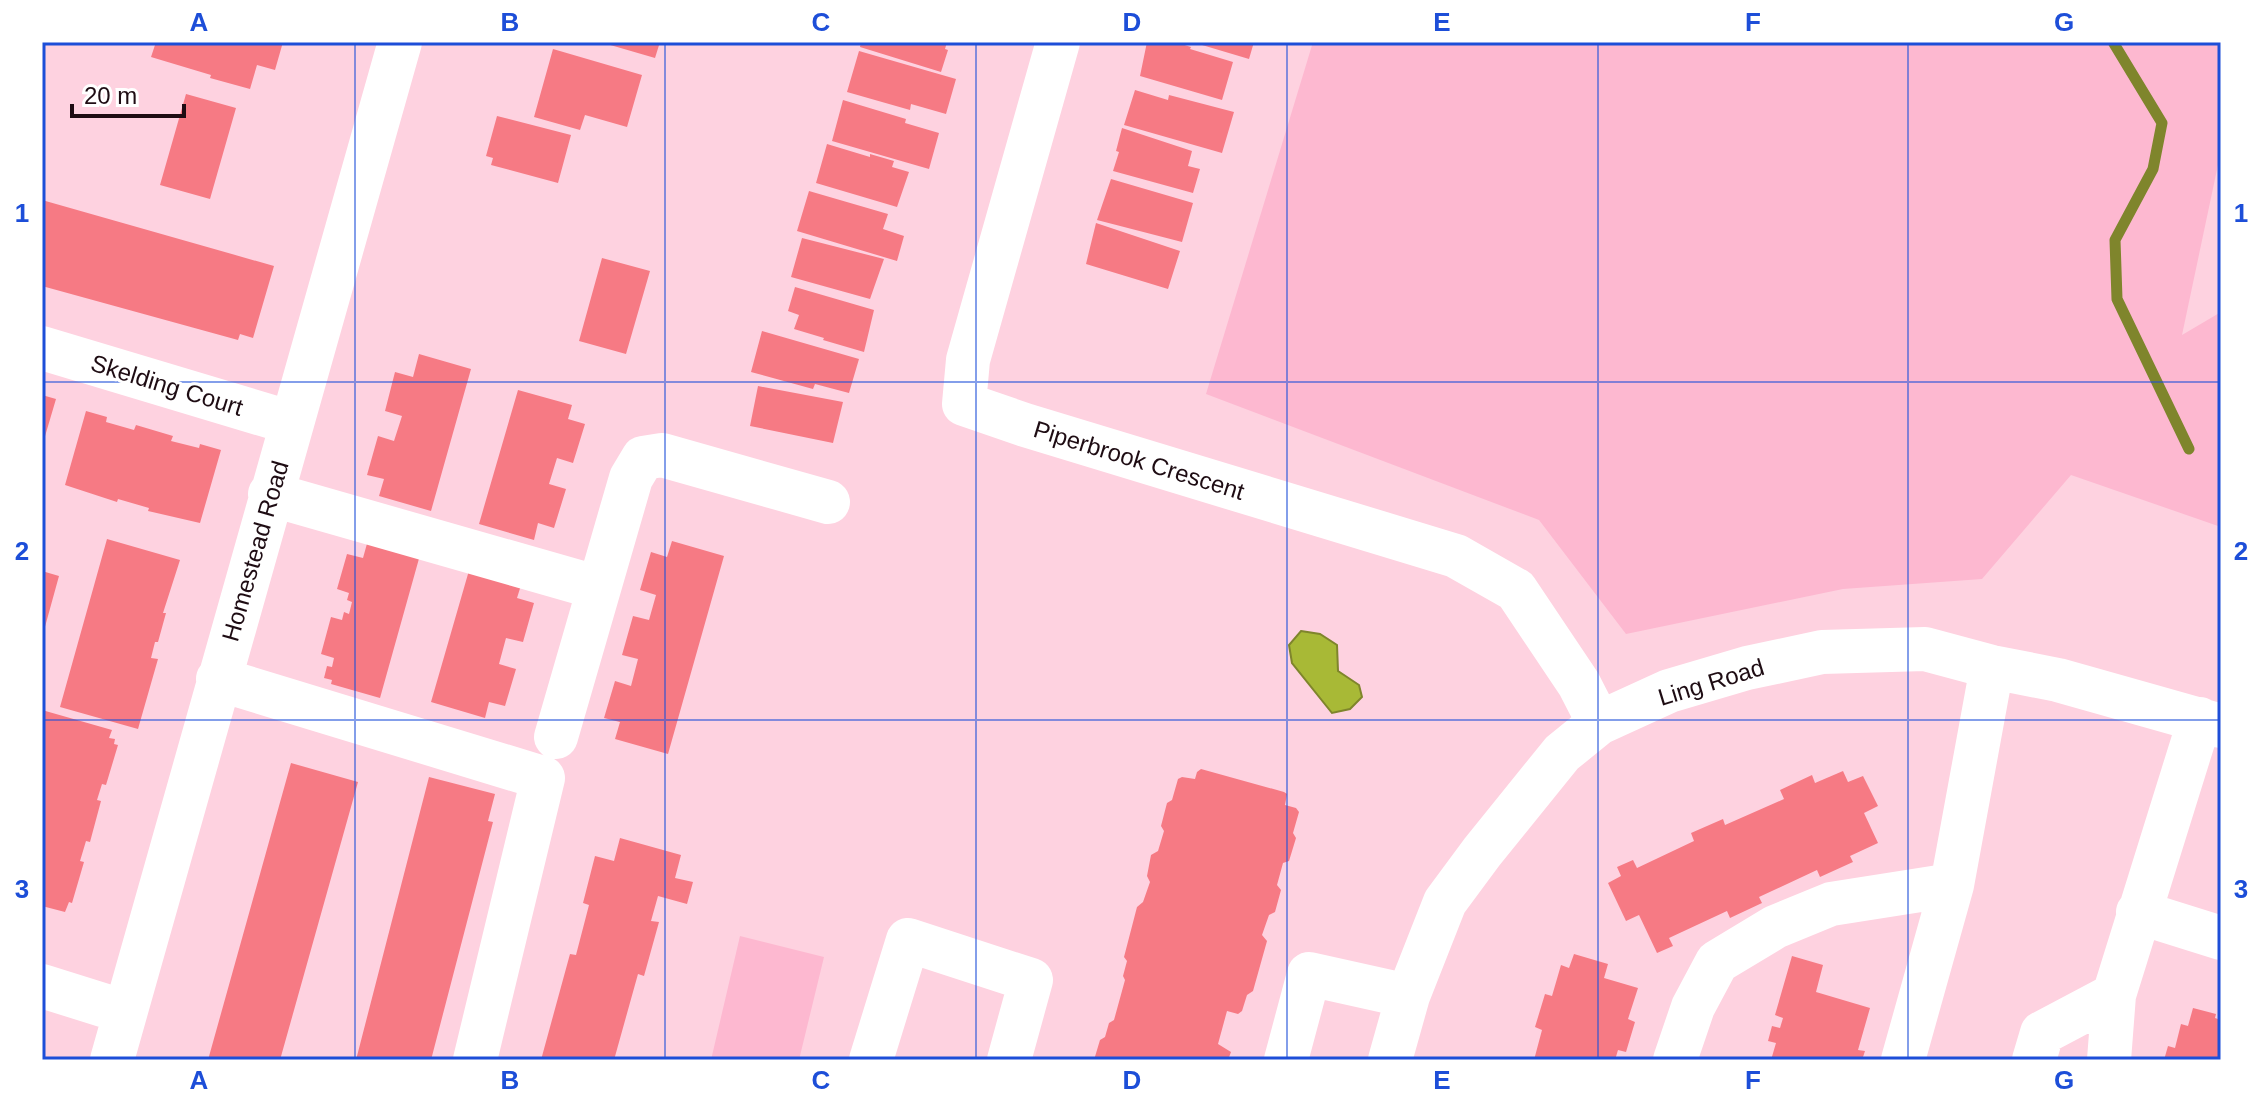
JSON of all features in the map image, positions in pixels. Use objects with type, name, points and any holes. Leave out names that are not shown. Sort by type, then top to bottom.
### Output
[{"type":"street","name":"Homestead Road","points":[[112,1060],[400,42]]},
{"type":"street","name":"Piperbrook Crescent","points":[[1058,42],[968,360],[964,404],[1456,556],[1516,590],[1579,684],[1599,723]]},
{"type":"street","name":"Skelding Court","points":[[42,348],[292,423]]},
{"type":"street","points":[[556,737],[631,478],[643,458],[662,455],[828,502]]},
{"type":"street","points":[[270,494],[599,588]]},
{"type":"street","name":"Ling Road","points":[[1390,1060],[1408,996],[1445,902],[1482,852],[1562,753],[1599,723],[1669,691],[1747,668],[1822,652],[1925,649],[2058,680],[2211,722]]},
{"type":"street","points":[[1903,1060],[1952,885],[1992,667]]},
{"type":"street","points":[[218,679],[543,778],[475,1060]]},
{"type":"street","points":[[2109,1060],[2114,995],[2138,912],[2211,722]]},
{"type":"street","points":[[1675,1060],[1693,1007],[1717,962],[1775,927],[1831,904],[1952,885]]},
{"type":"street","points":[[2138,912],[2221,938]]},
{"type":"street","points":[[871,1060],[908,940],[1031,980],[1009,1060]]},
{"type":"street","points":[[1286,1060],[1309,974],[1408,996]]},
{"type":"street","points":[[42,986],[125,1012]]},
{"type":"street","points":[[2034,1060],[2042,1033],[2114,995]]},
{"type":"shaded area","points":[[1313,42],[2221,42],[2219,160],[2182,335],[2221,312],[2221,527],[2071,475],[1982,579],[1843,589],[1626,634],[1539,520],[1206,394]]},
{"type":"shaded area","points":[[1301,631],[1320,634],[1337,645],[1338,671],[1359,685],[1362,697],[1350,709],[1332,713],[1292,663],[1289,645]]},
{"type":"shaded area","points":[[740,936],[824,957],[799,1060],[711,1060]]},
{"type":"building","points":[[156,42],[283,42],[275,70],[257,65],[250,89],[151,57]]},
{"type":"building","points":[[600,42],[660,42],[655,58]]},
{"type":"building","points":[[861,42],[947,42],[945,49],[948,50],[941,72],[860,47]]},
{"type":"building","points":[[1147,42],[1175,42],[1233,62],[1222,100],[1140,76]]},
{"type":"building","points":[[1192,42],[1254,42],[1249,59]]},
{"type":"building","points":[[553,49],[642,75],[627,127],[585,115],[580,130],[534,117]]},
{"type":"building","points":[[859,51],[956,79],[946,114],[911,104],[910,110],[847,92]]},
{"type":"building","points":[[1135,90],[1168,100],[1169,95],[1234,112],[1222,153],[1124,125]]},
{"type":"building","points":[[186,94],[236,108],[210,199],[160,185]]},
{"type":"building","points":[[843,100],[906,119],[905,123],[939,133],[929,169],[832,141]]},
{"type":"building","points":[[497,116],[571,135],[558,183],[491,165],[493,158],[486,156]]},
{"type":"building","points":[[1122,128],[1192,151],[1188,166],[1200,169],[1193,193],[1113,171]]},
{"type":"building","points":[[827,144],[894,161],[892,167],[909,172],[897,207],[816,183]]},
{"type":"building","points":[[1111,179],[1193,203],[1182,242],[1097,220]]},
{"type":"building","points":[[809,191],[888,214],[883,229],[904,236],[897,261],[797,231]]},
{"type":"building","points":[[42,200],[274,266],[253,338],[240,334],[238,340],[42,286]]},
{"type":"building","points":[[1096,223],[1180,251],[1168,289],[1086,264]]},
{"type":"building","points":[[802,238],[884,259],[870,299],[791,277]]},
{"type":"building","points":[[602,258],[650,271],[626,354],[579,341]]},
{"type":"building","points":[[795,287],[874,310],[864,352],[794,329],[799,315],[788,311]]},
{"type":"building","points":[[762,331],[859,359],[849,393],[815,384],[813,389],[751,372]]},
{"type":"building","points":[[419,354],[471,369],[431,511],[379,496],[384,479],[367,475],[378,436],[394,441],[402,416],[385,411],[395,372],[413,377]]},
{"type":"building","points":[[758,386],[843,402],[833,443],[750,426]]},
{"type":"building","points":[[518,390],[572,405],[568,419],[585,424],[573,463],[557,458],[549,484],[566,489],[554,528],[538,523],[534,540],[479,524]]},
{"type":"building","points":[[42,395],[56,399],[43,443],[42,443]]},
{"type":"building","points":[[86,411],[107,417],[106,422],[134,430],[136,425],[173,436],[171,441],[221,450],[200,523],[148,511],[149,508],[118,499],[117,502],[65,485]]},
{"type":"building","points":[[107,539],[180,560],[151,658],[158,659],[138,729],[60,707]]},
{"type":"building","points":[[368,540],[420,555],[380,698],[331,684],[332,680],[324,678],[327,666],[332,667],[334,658],[321,654],[331,617],[342,620],[344,612],[349,614],[352,602],[347,600],[349,593],[337,589],[347,554],[363,558]]},
{"type":"building","points":[[672,541],[724,556],[668,754],[615,739],[620,722],[604,718],[615,681],[631,686],[638,659],[622,655],[633,616],[649,620],[656,595],[640,590],[651,552],[667,557]]},
{"type":"building","points":[[470,567],[522,582],[517,598],[534,603],[523,642],[506,638],[499,664],[516,669],[505,706],[489,702],[485,718],[431,702]]},
{"type":"building","points":[[42,571],[59,576],[43,634],[42,634]]},
{"type":"building","points":[[42,710],[112,730],[109,738],[115,739],[114,744],[118,745],[106,785],[102,784],[97,800],[101,801],[90,842],[86,841],[80,861],[84,862],[72,903],[69,902],[65,912],[42,906]]},
{"type":"building","points":[[291,763],[358,782],[280,1060],[208,1060]]},
{"type":"building","points":[[1201,769],[1284,792],[1287,794],[1285,805],[1299,812],[1293,833],[1296,838],[1289,861],[1283,863],[1277,885],[1281,890],[1275,912],[1269,915],[1262,935],[1267,941],[1253,991],[1247,995],[1242,1011],[1238,1014],[1227,1011],[1218,1044],[1231,1052],[1228,1060],[1094,1060],[1100,1040],[1114,1020],[1125,980],[1123,976],[1127,961],[1124,957],[1137,907],[1143,902],[1150,882],[1147,876],[1151,855],[1158,851],[1167,803],[1172,800],[1178,779],[1195,779]]},
{"type":"building","points":[[1843,771],[1848,782],[1863,776],[1878,806],[1864,813],[1878,843],[1850,856],[1853,862],[1820,877],[1817,870],[1759,897],[1762,903],[1730,918],[1727,911],[1669,938],[1673,946],[1657,953],[1639,915],[1626,921],[1608,883],[1621,876],[1617,867],[1633,860],[1637,868],[1694,841],[1691,833],[1723,819],[1725,825],[1784,799],[1780,790],[1812,775],[1815,783]]},
{"type":"building","points":[[429,777],[495,794],[488,821],[493,822],[431,1060],[356,1060]]},
{"type":"building","points":[[620,838],[681,855],[675,878],[693,882],[687,904],[658,896],[651,921],[659,922],[644,976],[638,974],[614,1060],[541,1060],[570,954],[576,955],[589,905],[583,903],[595,856],[614,861]]},
{"type":"building","points":[[1574,954],[1608,964],[1604,978],[1638,988],[1628,1019],[1635,1022],[1626,1052],[1618,1050],[1615,1060],[1534,1060],[1542,1030],[1535,1027],[1545,994],[1552,996],[1561,965],[1569,968]]},
{"type":"building","points":[[1792,956],[1823,965],[1816,992],[1870,1008],[1858,1050],[1865,1051],[1862,1060],[1771,1060],[1776,1043],[1768,1041],[1772,1026],[1780,1028],[1783,1018],[1775,1015]]},
{"type":"building","points":[[2193,1008],[2216,1014],[2215,1018],[2221,1020],[2221,1060],[2164,1060],[2168,1046],[2175,1048],[2181,1024],[2188,1026]]},
{"type":"waterway","points":[[2113,42],[2162,123],[2153,169],[2115,240],[2117,299],[2189,449]]}]
